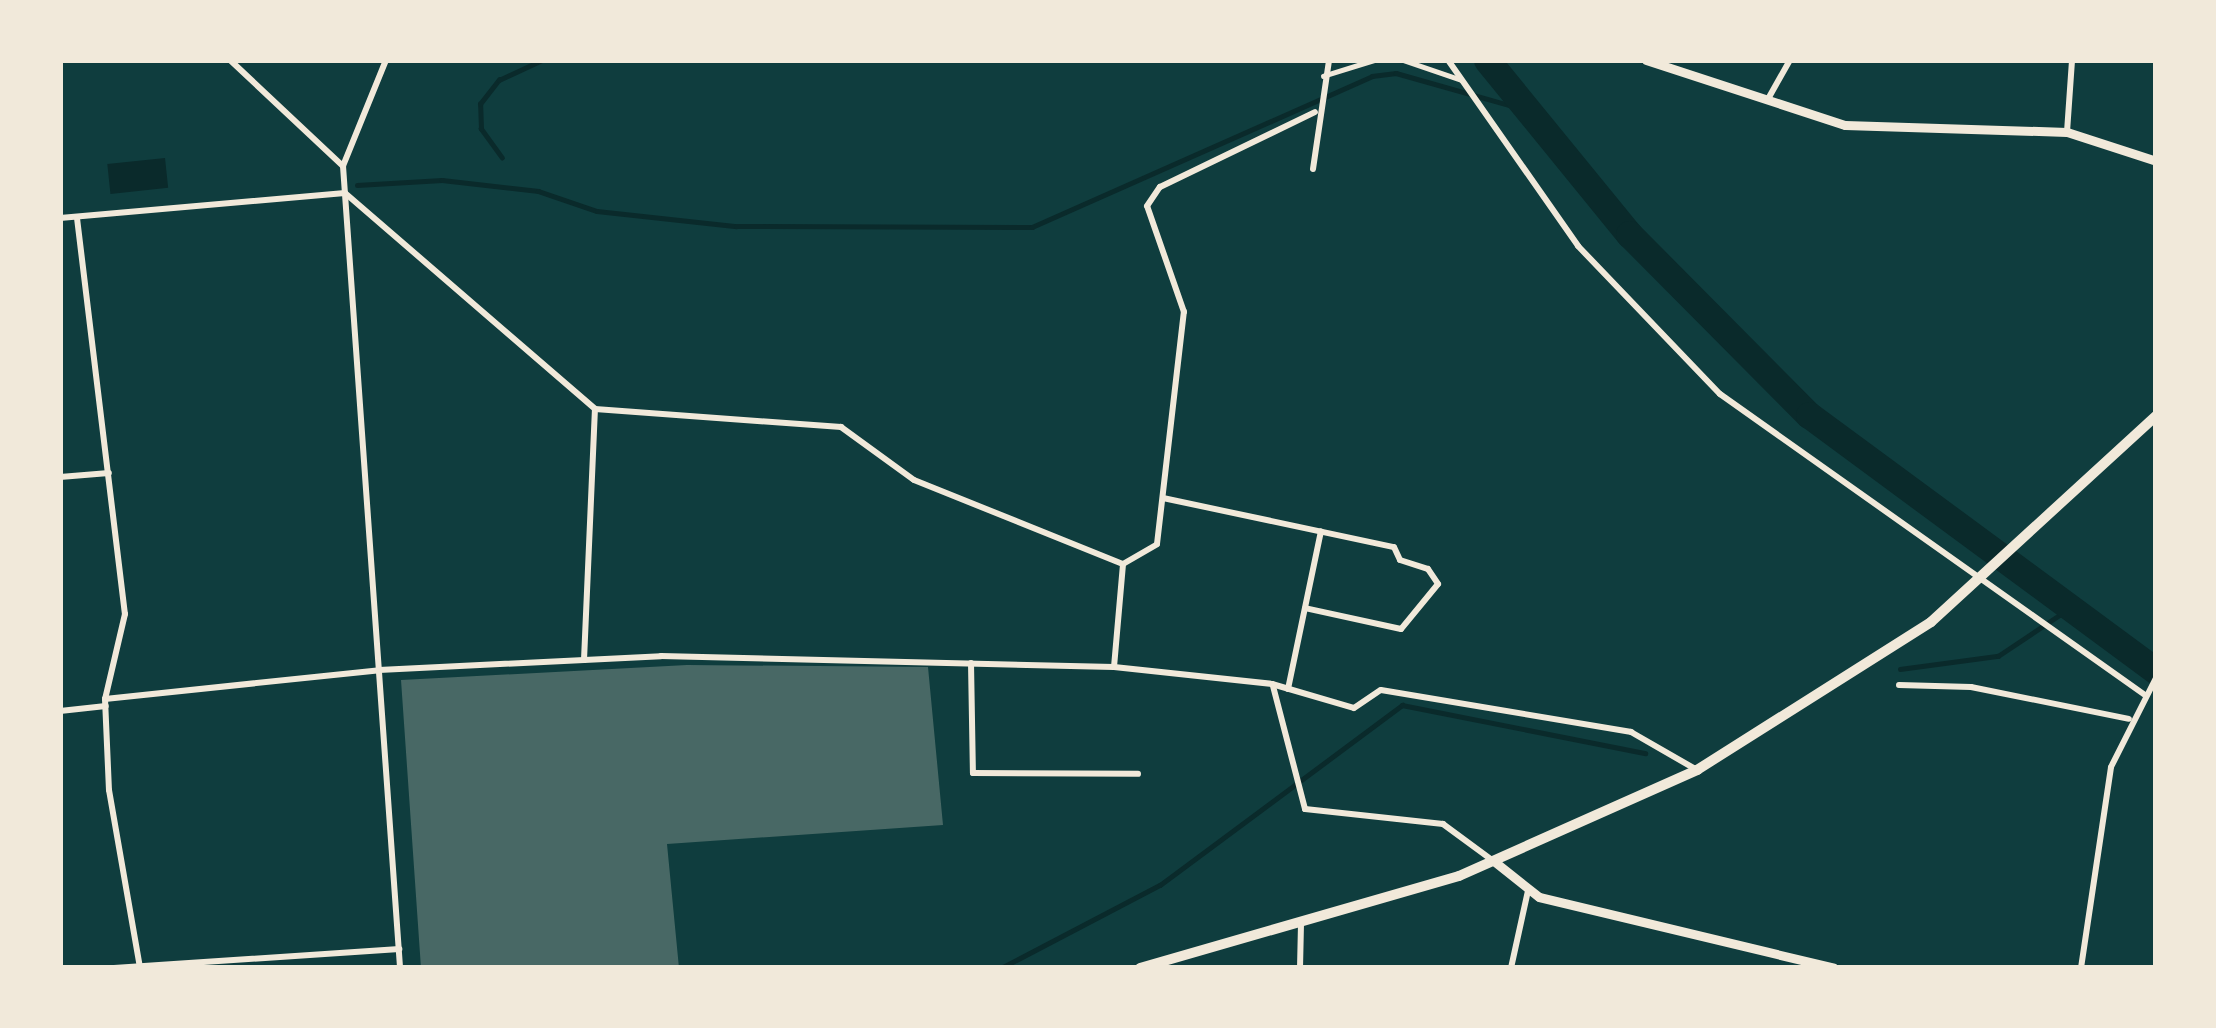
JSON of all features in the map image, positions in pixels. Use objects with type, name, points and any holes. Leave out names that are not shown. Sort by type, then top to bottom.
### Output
[{"type":"main road","points":[[1140,968],[1300,924],[1495,862],[1697,770],[1786,720],[1983,581],[2156,416]]},
{"type":"street","points":[[230,60],[343,166]]},
{"type":"street","points":[[386,60],[343,166],[400,968]]},
{"type":"street","points":[[1313,169],[1315,112],[1329,60]]},
{"type":"street","points":[[1323,76],[1374,60]]},
{"type":"street","points":[[1403,60],[1462,80]]},
{"type":"street","points":[[1448,60],[1578,246],[1656,334],[1755,421],[2044,626],[2147,692]]},
{"type":"street","points":[[1646,60],[1766,103],[1890,130],[2067,132],[2156,161]]},
{"type":"street","points":[[1766,103],[1790,60]]},
{"type":"street","points":[[2067,132],[2072,60]]},
{"type":"street","points":[[1123,565],[1157,544],[1184,312],[1151,198],[1315,112]]},
{"type":"street","points":[[60,218],[345,193],[595,409],[841,427],[914,480],[1123,565]]},
{"type":"street","points":[[77,216],[125,614],[106,703],[110,790],[140,967]]},
{"type":"street","points":[[584,660],[595,409]]},
{"type":"street","points":[[60,477],[109,472]]},
{"type":"street","points":[[1162,498],[1394,547],[1400,560],[1428,569],[1438,584],[1401,629],[1305,608]]},
{"type":"street","points":[[1288,689],[1321,532]]},
{"type":"street","points":[[1114,667],[1123,565]]},
{"type":"street","points":[[60,711],[379,670],[584,660],[1114,667],[1272,684],[1354,708],[1382,689],[1631,732],[1697,770]]},
{"type":"street","points":[[971,664],[973,773],[1138,775]]},
{"type":"street","points":[[2081,968],[2111,767],[2129,719],[2156,678]]},
{"type":"street","points":[[1272,684],[1305,808],[1443,824],[1528,891],[1834,968]]},
{"type":"street","points":[[1899,685],[1971,688],[2129,719]]},
{"type":"street","points":[[1511,968],[1528,891]]},
{"type":"street","points":[[1300,924],[1300,968]]},
{"type":"street","points":[[113,968],[399,949]]},
{"type":"water","points":[[165,158],[168,188],[110,194],[107,164]]},
{"type":"building","points":[[687,665],[928,667],[943,825],[667,844],[679,968],[421,968],[401,680]]},
{"type":"waterway","points":[[502,158],[481,129],[480,104],[499,80],[542,60]]},
{"type":"waterway","points":[[1487,60],[1629,234],[1809,415],[2156,671]]},
{"type":"waterway","points":[[357,185],[442,180],[538,191],[597,211],[736,226],[1032,227],[1372,76],[1396,73],[1527,110]]},
{"type":"waterway","points":[[1900,669],[1998,656],[2073,606]]},
{"type":"waterway","points":[[1001,968],[1160,885],[1402,705],[1645,753]]}]
